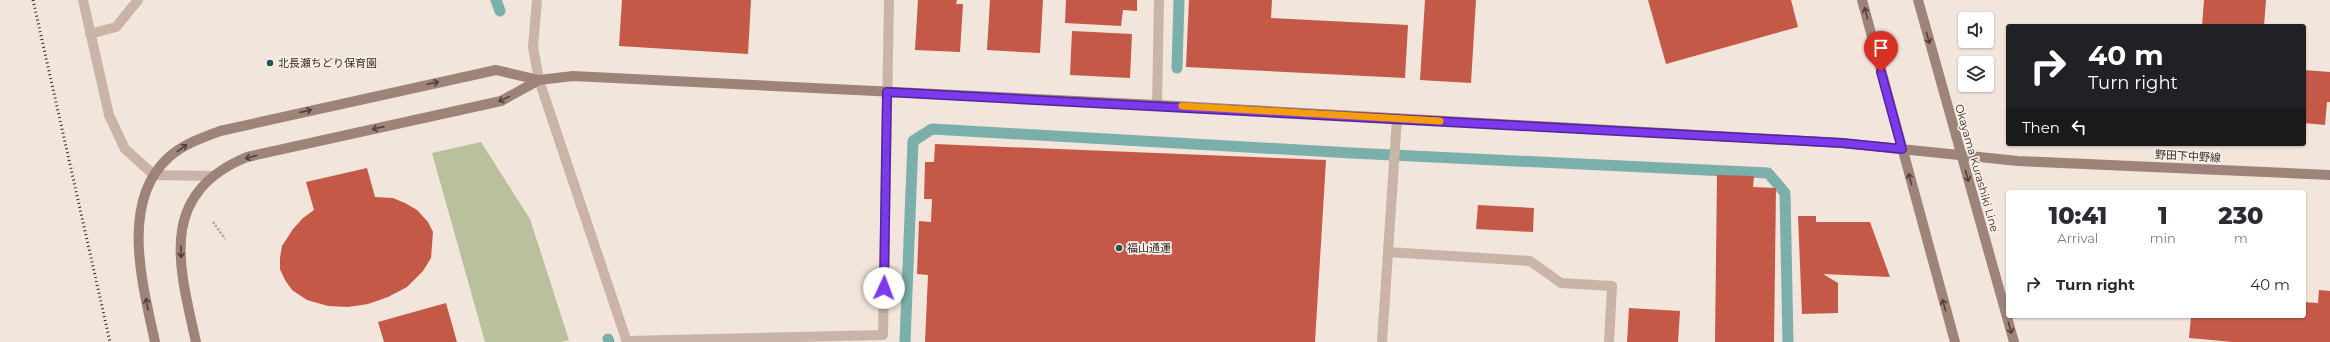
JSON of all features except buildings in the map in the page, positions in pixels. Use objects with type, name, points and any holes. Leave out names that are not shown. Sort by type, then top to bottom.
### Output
[{"type":"street","points":[[83,0],[109,115],[125,149],[154,175],[211,176]]},
{"type":"street","points":[[90,34],[116,27],[138,0]]},
{"type":"street","points":[[537,0],[533,47],[539,80],[626,341],[882,339],[889,0]]},
{"type":"street","points":[[1157,105],[1159,0]]},
{"type":"street","points":[[1862,0],[1955,342]]},
{"type":"street","name":"Okayama Kurashiki Line","points":[[1918,0],[2006,314]]},
{"type":"street","points":[[155,342],[139,263],[139,222],[146,192],[154,175],[169,157],[188,144],[220,131],[365,97],[496,70],[539,80]]},
{"type":"street","name":"野田下中野線","points":[[539,80],[573,76],[1157,105],[1842,143],[2018,161],[2330,175]]},
{"type":"street","points":[[196,342],[182,276],[181,238],[185,214],[194,195],[211,176],[228,165],[247,157],[501,101],[539,80]]},
{"type":"street","points":[[1382,342],[1397,118]]},
{"type":"street","points":[[1388,252],[1530,262],[1561,283],[1612,286],[1610,342]]},
{"type":"street","name":"Okayama Kurashiki Line","points":[[2007,318],[2014,342]]},
{"type":"path","points":[[213,222],[225,239]]},
{"type":"green space","points":[[481,142],[530,219],[569,340],[561,342],[485,342],[432,153]]},
{"type":"waterway","points":[[496,0],[500,11]]},
{"type":"waterway","points":[[1177,68],[1179,0]]},
{"type":"waterway","points":[[905,342],[913,141],[932,129],[1351,153],[1768,173],[1785,193],[1788,342]]},
{"type":"railway","points":[[33,0],[110,342]]},
{"type":"slow traffic","points":[[1182,106],[1440,121]]},
{"type":"place","name":"北長瀬ちどり保育園","points":[[270,63]]},
{"type":"place","name":"福山通運","points":[[1119,248]]},
{"type":"route","points":[[884,288],[888,116],[887,92],[1157,105],[1842,143],[1902,149],[1881,72]]}]
